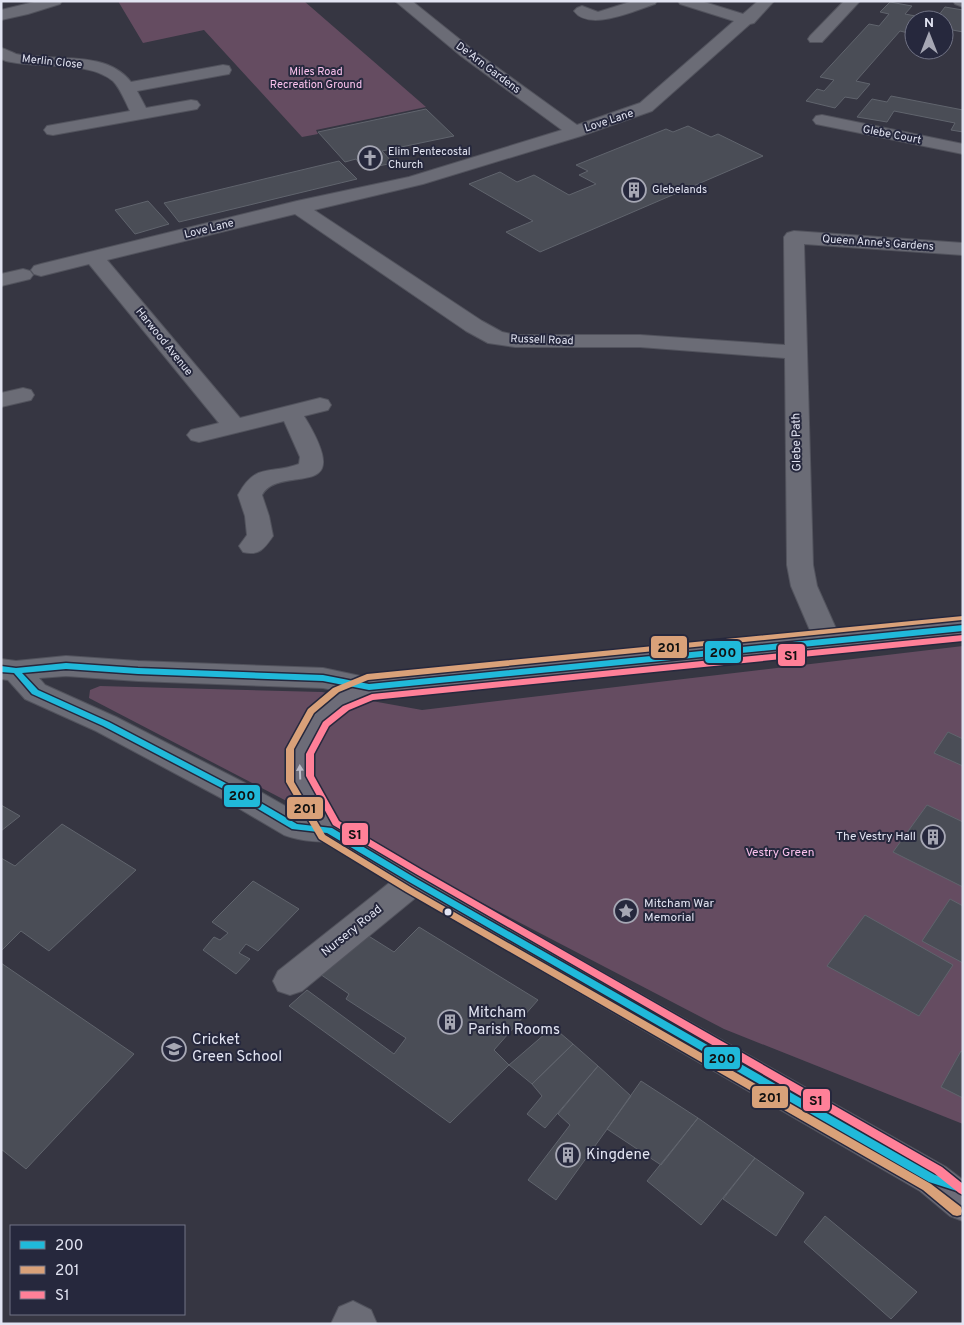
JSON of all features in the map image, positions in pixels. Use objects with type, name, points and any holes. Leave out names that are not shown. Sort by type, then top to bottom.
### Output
[{"type":"main road","points":[[963,628],[369,687],[340,699],[318,718],[300,752],[300,779],[329,830],[414,881],[948,1184],[963,1203]]},
{"type":"street","points":[[1,15],[23,12],[55,1]]},
{"type":"street","name":"De'Arn Gardens","points":[[402,1],[467,53],[575,132]]},
{"type":"street","points":[[582,11],[597,17],[650,1]]},
{"type":"street","points":[[685,1],[748,20]]},
{"type":"street","name":"Love Lane","points":[[1,280],[411,181],[575,132],[646,107],[748,20],[751,14],[767,1]]},
{"type":"street","points":[[816,39],[853,1]]},
{"type":"street","name":"Merlin Close","points":[[1,53],[12,58],[85,65],[106,71],[119,78],[140,114]]},
{"type":"street","points":[[125,88],[223,70]]},
{"type":"street","points":[[53,130],[192,105]]},
{"type":"street","name":"Glebe Court","points":[[822,120],[963,149]]},
{"type":"street","name":"Russell Road","points":[[297,207],[474,326],[496,338],[515,341],[640,341],[795,352]]},
{"type":"street","name":"Glebe Path","points":[[794,237],[800,565],[804,586],[828,642]]},
{"type":"street","name":"Queen Anne's Gardens","points":[[794,237],[963,249]]},
{"type":"street","name":"Harwood Avenue","points":[[94,257],[234,426]]},
{"type":"street","points":[[1,400],[24,396]]},
{"type":"street","points":[[199,435],[320,405]]},
{"type":"street","points":[[252,546],[260,536],[257,516],[250,495],[256,484],[267,478],[305,472],[310,467],[312,457],[302,432],[290,412]]},
{"type":"street","points":[[8,670],[66,666],[138,671],[324,678],[369,687]]},
{"type":"street","points":[[8,670],[35,692],[106,724],[234,791],[295,827],[329,830]]},
{"type":"street","name":"Nursery Road","points":[[290,981],[414,881]]},
{"type":"street","points":[[351,1324],[353,1321],[357,1324]]},
{"type":"green space","name":"Miles Road Recreation Ground","points":[[118,1],[304,1],[426,107],[316,130],[318,134],[302,137],[204,30],[143,43]]},
{"type":"green space","name":"Vestry Green","points":[[963,646],[963,1124],[724,1029],[89,698],[90,690],[100,686],[322,692],[422,710]]},
{"type":"building","points":[[890,2],[912,6],[908,10],[904,10],[904,32],[900,31],[856,81],[870,84],[857,99],[845,97],[835,108],[806,101],[817,89],[824,91],[834,80],[820,77],[869,24],[879,26],[889,14],[880,12]]},
{"type":"building","points":[[945,7],[963,10],[963,32],[954,30],[954,10],[943,10]]},
{"type":"building","points":[[891,96],[963,110],[963,132],[951,130],[955,123],[894,111],[887,122],[857,117],[872,99],[887,102]]},
{"type":"building","points":[[426,109],[454,136],[382,151],[393,163],[364,169],[356,159],[345,162],[318,132]]},
{"type":"building","name":"Glebelands","points":[[688,126],[711,137],[718,134],[763,156],[540,252],[506,232],[533,221],[469,184],[500,172],[517,182],[534,175],[569,195],[596,184],[579,175],[588,171],[576,165],[666,129],[673,132]]},
{"type":"building","points":[[339,161],[357,179],[179,222],[164,203]]},
{"type":"building","points":[[148,201],[169,224],[135,234],[115,210]]},
{"type":"building","points":[[948,732],[963,739],[963,766],[934,753]]},
{"type":"building","points":[[1,805],[20,816],[1,831]]},
{"type":"building","name":"The Vestry Hall","points":[[927,805],[963,822],[963,887],[893,852]]},
{"type":"building","points":[[62,824],[136,870],[49,951],[21,931],[1,951],[1,858],[15,866]]},
{"type":"building","points":[[253,881],[299,909],[258,951],[246,944],[239,953],[250,959],[236,974],[203,950],[214,937],[220,940],[228,933],[212,922]]},
{"type":"building","points":[[950,899],[963,906],[963,963],[922,941]]},
{"type":"building","points":[[865,915],[953,965],[919,1016],[827,966]]},
{"type":"building","name":"Mitcham Parish Rooms","points":[[419,927],[538,1000],[494,1050],[509,1065],[450,1123],[289,1006],[307,990],[394,1054],[406,1038],[346,999],[349,994],[320,974],[367,935],[394,952]]},
{"type":"building","points":[[1,963],[134,1054],[26,1169],[1,1149]]},
{"type":"building","points":[[553,1027],[573,1044],[532,1084],[509,1065]]},
{"type":"building","points":[[573,1044],[598,1066],[545,1128],[527,1114],[542,1096],[532,1084]]},
{"type":"building","points":[[961,1051],[963,1052],[963,1098],[941,1087]]},
{"type":"building","name":"Kingdene","points":[[598,1066],[631,1096],[556,1200],[528,1180],[570,1125],[558,1114]]},
{"type":"building","points":[[641,1081],[698,1118],[661,1165],[607,1129]]},
{"type":"building","points":[[698,1118],[755,1158],[701,1225],[647,1181]]},
{"type":"building","points":[[755,1158],[804,1193],[776,1236],[723,1199]]},
{"type":"building","points":[[825,1216],[917,1292],[891,1319],[804,1242]]},
{"type":"transit line","name":"201","points":[[957,1211],[927,1187],[409,890],[322,837],[290,782],[290,749],[311,711],[336,690],[367,677],[962,618]]},
{"type":"transit line","name":"200","points":[[4,669],[16,671],[66,666],[138,671],[323,678],[369,687],[963,628]]},
{"type":"transit line","name":"S1","points":[[963,638],[372,697],[346,708],[326,724],[310,754],[310,776],[336,823],[938,1170],[963,1190]]},
{"type":"transit line","name":"200","points":[[1,669],[16,671],[35,692],[106,724],[234,791],[295,827],[329,830],[414,881],[933,1179],[963,1188]]},
{"type":"place","name":"Elim Pentecostal Church","points":[[370,158]]},
{"type":"place","name":"Glebelands","points":[[634,190]]},
{"type":"place","name":"The Vestry Hall","points":[[933,837]]},
{"type":"place","name":"Mitcham War Memorial","points":[[626,911]]},
{"type":"place","name":"Mitcham Parish Rooms","points":[[450,1022]]},
{"type":"place","name":"Cricket Green School","points":[[174,1049]]},
{"type":"place","name":"Kingdene","points":[[568,1155]]}]
